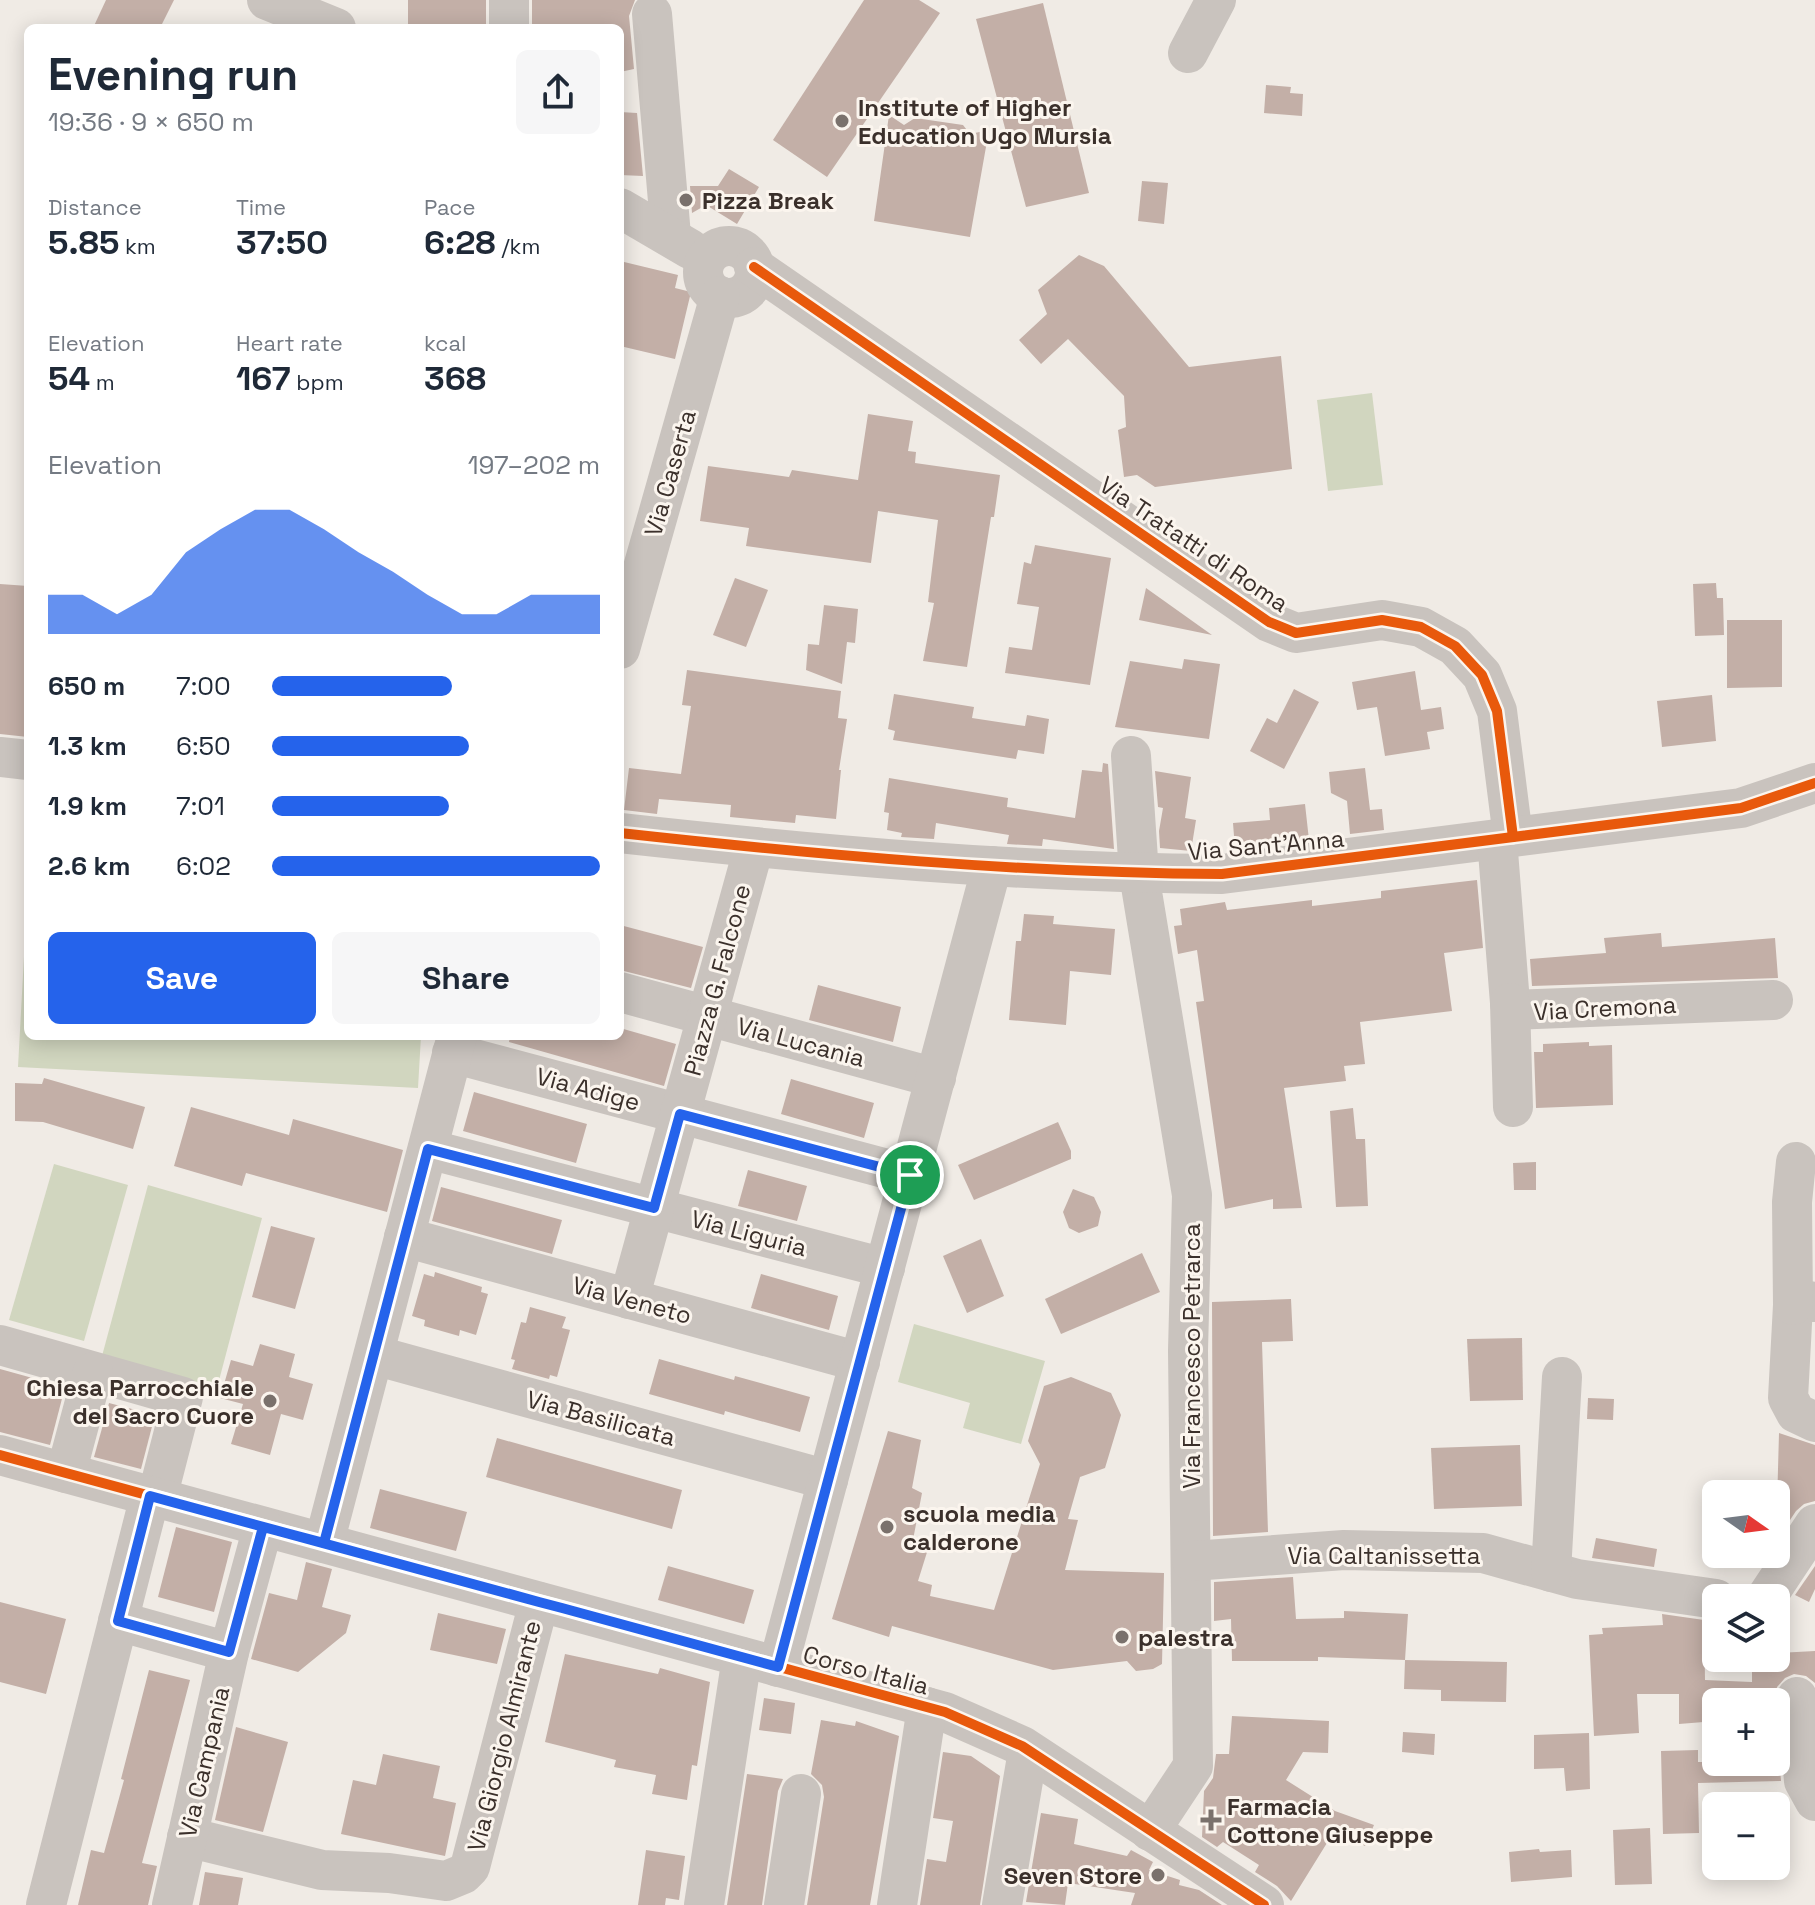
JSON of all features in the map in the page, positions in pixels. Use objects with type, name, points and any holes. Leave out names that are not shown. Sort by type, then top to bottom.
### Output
[{"type":"street","points":[[267,0],[326,24]]},
{"type":"street","points":[[509,0],[509,24]]},
{"type":"street","points":[[1188,53],[1216,0]]},
{"type":"street","points":[[652,14],[671,236]]},
{"type":"street","points":[[624,211],[671,236],[713,278]]},
{"type":"street","name":"Via Tratatti di Roma","points":[[713,278],[718,249],[733,247],[747,253],[760,271],[1269,622],[1296,633],[1382,620],[1421,627],[1455,646],[1482,675],[1497,711],[1506,761],[1505,838]]},
{"type":"street","name":"Via Caserta","points":[[624,633],[713,278]]},
{"type":"street","name":"Via Francesco Petrarca","points":[[1131,756],[1139,874],[1192,1195],[1188,1351],[1193,1766],[1150,1831]]},
{"type":"street","points":[[0,757],[24,760]]},
{"type":"street","name":"Via Sant'Anna","points":[[624,833],[992,866],[1139,874],[1222,874],[1741,808],[1815,783]]},
{"type":"street","name":"Via Cremona","points":[[1505,838],[1510,1003],[1513,1010],[1773,1000]]},
{"type":"street","name":"Piazza G. Falcone","points":[[629,1299],[754,847]]},
{"type":"street","points":[[704,1905],[760,1662],[828,1480],[992,866]]},
{"type":"street","name":"Via Lucania","points":[[624,993],[936,1078]]},
{"type":"street","points":[[1510,1003],[1513,1107]]},
{"type":"street","points":[[324,1543],[455,1045]]},
{"type":"street","name":"Via Adige","points":[[455,1045],[680,1114],[910,1175]]},
{"type":"street","name":"Via Liguria","points":[[428,1149],[885,1268]]},
{"type":"street","points":[[1796,1162],[1792,1202],[1804,1303],[1788,1398],[1796,1413],[1815,1422]]},
{"type":"street","name":"Via Veneto","points":[[404,1237],[860,1362]]},
{"type":"street","points":[[0,1345],[183,1397],[118,1621],[46,1905]]},
{"type":"street","name":"Via Basilicata","points":[[374,1355],[828,1480]]},
{"type":"street","points":[[66,1473],[93,1372]]},
{"type":"street","points":[[1551,1572],[1562,1377]]},
{"type":"street","name":"Corso Italia","points":[[0,1455],[945,1712],[1028,1751],[1264,1905]]},
{"type":"street","points":[[1775,1584],[1815,1524]]},
{"type":"street","name":"Via Campania","points":[[172,1905],[229,1652],[263,1527]]},
{"type":"street","name":"Via Caltanissetta","points":[[1192,1561],[1344,1550],[1483,1553],[1577,1579],[1702,1597]]},
{"type":"street","name":"Via Giorgio Almirante","points":[[187,1837],[388,1889],[446,1881],[463,1874],[470,1867],[539,1602]]},
{"type":"street","points":[[118,1621],[229,1652]]},
{"type":"street","points":[[1797,1697],[1804,1781],[1815,1801]]},
{"type":"street","points":[[897,1905],[927,1707]]},
{"type":"street","points":[[1002,1905],[1028,1751]]},
{"type":"street","points":[[784,1905],[801,1794]]},
{"type":"green space","points":[[1372,393],[1383,485],[1328,491],[1317,400]]},
{"type":"green space","points":[[24,957],[24,1040],[421,1040],[418,1088],[18,1067]]},
{"type":"green space","points":[[54,1164],[128,1185],[84,1341],[9,1320]]},
{"type":"green space","points":[[148,1185],[262,1218],[217,1388],[102,1356]]},
{"type":"green space","points":[[914,1324],[1045,1361],[1021,1444],[963,1428],[970,1403],[898,1382]]},
{"type":"building","points":[[106,0],[174,0],[162,24],[95,24]]},
{"type":"building","points":[[408,0],[486,0],[486,24],[408,24]]},
{"type":"building","points":[[532,0],[635,0],[629,16],[634,69],[624,71],[624,24],[532,24]]},
{"type":"building","points":[[864,0],[919,0],[940,13],[827,177],[773,140]]},
{"type":"building","points":[[1043,3],[1089,193],[1026,207],[976,19]]},
{"type":"building","points":[[1266,85],[1291,87],[1290,93],[1303,94],[1302,116],[1264,113]]},
{"type":"building","points":[[624,112],[637,113],[643,176],[624,175]]},
{"type":"building","points":[[889,115],[904,125],[915,118],[963,125],[970,134],[989,130],[970,237],[874,221]]},
{"type":"building","points":[[729,169],[759,187],[737,224],[706,205],[692,213],[690,186],[718,186]]},
{"type":"building","points":[[1142,181],[1168,183],[1164,224],[1138,221]]},
{"type":"building","points":[[1079,255],[1104,266],[1189,367],[1281,356],[1292,469],[1155,487],[1137,475],[1124,477],[1118,430],[1126,427],[1124,396],[1068,339],[1041,364],[1019,340],[1047,314],[1038,290]]},
{"type":"building","points":[[624,262],[678,275],[675,288],[691,292],[675,359],[624,347]]},
{"type":"building","points":[[868,414],[913,421],[908,451],[916,452],[915,463],[1000,475],[967,667],[923,661],[934,603],[928,602],[938,520],[878,511],[871,563],[746,546],[749,528],[700,521],[708,466],[789,477],[792,470],[858,480]]},
{"type":"building","points":[[1035,545],[1111,558],[1090,685],[1005,673],[1009,647],[1032,650],[1039,607],[1017,604],[1024,562],[1031,564]]},
{"type":"building","points":[[735,578],[768,590],[746,647],[713,635]]},
{"type":"building","points":[[1716,583],[1717,598],[1723,598],[1724,635],[1695,636],[1693,584]]},
{"type":"building","points":[[0,584],[24,586],[24,737],[0,734]]},
{"type":"building","points":[[1146,588],[1212,635],[1139,620]]},
{"type":"building","points":[[824,605],[858,609],[855,643],[847,642],[842,684],[806,670],[808,644],[819,645]]},
{"type":"building","points":[[1727,620],[1782,620],[1782,687],[1727,688]]},
{"type":"building","points":[[1184,659],[1220,664],[1209,739],[1115,727],[1130,661],[1182,669]]},
{"type":"building","points":[[687,670],[841,691],[838,718],[847,719],[836,819],[796,815],[795,823],[730,817],[731,805],[659,799],[657,814],[624,810],[629,768],[681,774],[691,706],[682,705]]},
{"type":"building","points":[[1415,671],[1421,710],[1441,707],[1444,729],[1427,732],[1430,749],[1385,756],[1377,707],[1357,710],[1352,682]]},
{"type":"building","points":[[1294,689],[1319,702],[1284,769],[1250,751],[1267,718],[1277,723]]},
{"type":"building","points":[[894,694],[974,707],[972,718],[1025,726],[1027,715],[1049,719],[1044,754],[1018,750],[1016,759],[893,740],[895,731],[888,729]]},
{"type":"building","points":[[1712,695],[1716,741],[1662,747],[1657,701]]},
{"type":"building","points":[[1103,763],[1108,764],[1114,849],[1043,839],[1042,846],[1007,844],[1009,835],[936,823],[934,839],[901,837],[902,833],[887,830],[889,813],[884,812],[889,778],[1008,798],[1007,807],[1075,818],[1082,770],[1102,772]]},
{"type":"building","points":[[1365,768],[1370,810],[1382,809],[1384,830],[1350,834],[1347,801],[1331,793],[1329,772]]},
{"type":"building","points":[[1155,771],[1191,777],[1185,818],[1196,820],[1191,851],[1160,848],[1163,808],[1158,807]]},
{"type":"building","points":[[1305,804],[1309,840],[1235,849],[1233,823],[1270,820],[1269,808]]},
{"type":"building","points":[[1477,880],[1483,948],[1444,953],[1452,1011],[1360,1022],[1365,1064],[1344,1066],[1346,1081],[1284,1088],[1302,1208],[1273,1209],[1273,1199],[1225,1209],[1196,1002],[1204,1001],[1197,950],[1178,954],[1174,926],[1182,925],[1180,909],[1225,902],[1227,910],[1312,900],[1312,906],[1381,898],[1381,891]]},
{"type":"building","points":[[1024,914],[1054,916],[1053,924],[1115,929],[1111,975],[1070,971],[1066,1025],[1009,1020],[1016,941],[1021,941]]},
{"type":"building","points":[[624,926],[703,947],[691,988],[624,971]]},
{"type":"building","points":[[1661,933],[1662,947],[1775,938],[1778,978],[1532,986],[1530,959],[1606,953],[1604,938]]},
{"type":"building","points":[[818,985],[901,1007],[893,1042],[809,1020]]},
{"type":"building","points":[[624,1029],[676,1044],[664,1086],[509,1042],[624,1040]]},
{"type":"building","points":[[1589,1042],[1589,1046],[1612,1045],[1613,1105],[1536,1108],[1534,1052],[1543,1052],[1543,1044]]},
{"type":"building","points":[[44,1078],[145,1107],[133,1149],[43,1122],[15,1121],[15,1083],[42,1084]]},
{"type":"building","points":[[791,1079],[874,1103],[864,1138],[781,1114]]},
{"type":"building","points":[[474,1092],[587,1124],[576,1163],[463,1131]]},
{"type":"building","points":[[191,1107],[289,1135],[293,1119],[403,1150],[387,1212],[246,1173],[242,1186],[174,1166]]},
{"type":"building","points":[[1353,1108],[1356,1139],[1365,1139],[1368,1206],[1336,1207],[1330,1111]]},
{"type":"building","points":[[1058,1122],[1071,1151],[1071,1159],[974,1200],[958,1165]]},
{"type":"building","points":[[1536,1162],[1536,1190],[1514,1190],[1513,1163]]},
{"type":"building","points":[[748,1170],[807,1186],[797,1221],[738,1206]]},
{"type":"building","points":[[441,1187],[562,1220],[552,1254],[432,1221]]},
{"type":"building","points":[[1073,1189],[1094,1197],[1101,1212],[1098,1226],[1079,1233],[1069,1228],[1063,1212]]},
{"type":"building","points":[[271,1226],[315,1238],[295,1309],[252,1297]]},
{"type":"building","points":[[981,1239],[1004,1296],[967,1313],[943,1256]]},
{"type":"building","points":[[1142,1253],[1160,1292],[1061,1334],[1045,1299]]},
{"type":"building","points":[[435,1272],[482,1287],[481,1292],[488,1294],[476,1335],[460,1330],[459,1336],[424,1326],[425,1320],[412,1316],[424,1274],[434,1277]]},
{"type":"building","points":[[761,1274],[838,1296],[829,1330],[751,1308]]},
{"type":"building","points":[[1291,1299],[1293,1341],[1262,1342],[1268,1532],[1213,1536],[1212,1302]]},
{"type":"building","points":[[530,1307],[566,1317],[562,1328],[570,1330],[557,1377],[550,1375],[549,1379],[512,1369],[515,1360],[511,1359],[521,1322],[526,1323]]},
{"type":"building","points":[[1522,1338],[1523,1400],[1470,1401],[1467,1339]]},
{"type":"building","name":"Chiesa Parrocchiale del Sacro Cuore","points":[[260,1344],[295,1354],[289,1377],[313,1384],[303,1420],[281,1414],[270,1455],[231,1444],[243,1404],[220,1398],[231,1360],[253,1366]]},
{"type":"building","points":[[659,1359],[810,1397],[800,1432],[649,1394]]},
{"type":"building","points":[[0,1369],[65,1387],[50,1445],[0,1432]]},
{"type":"building","name":"scuola media calderone","points":[[1071,1377],[1111,1393],[1121,1415],[1105,1468],[1080,1477],[1068,1519],[1078,1520],[1065,1570],[1164,1573],[1162,1664],[1153,1669],[1136,1671],[1127,1661],[1053,1670],[892,1626],[889,1637],[832,1619],[888,1431],[921,1440],[912,1488],[922,1493],[912,1545],[928,1549],[918,1581],[932,1585],[930,1596],[994,1610],[1040,1464],[1028,1441],[1044,1386]]},
{"type":"building","points":[[1588,1398],[1614,1399],[1613,1420],[1587,1419]]},
{"type":"building","points":[[109,1403],[155,1415],[141,1469],[94,1457]]},
{"type":"building","points":[[1779,1433],[1815,1445],[1815,1501],[1804,1504],[1790,1520],[1790,1480],[1778,1480]]},
{"type":"building","points":[[497,1438],[682,1490],[672,1529],[486,1477]]},
{"type":"building","points":[[1520,1445],[1522,1506],[1434,1509],[1431,1448]]},
{"type":"building","points":[[380,1489],[467,1512],[456,1551],[370,1528]]},
{"type":"building","points":[[176,1527],[232,1542],[214,1612],[158,1597]]},
{"type":"building","points":[[1596,1538],[1657,1549],[1654,1567],[1592,1558]]},
{"type":"building","points":[[306,1562],[332,1569],[322,1607],[351,1615],[346,1633],[298,1672],[251,1659],[269,1593],[297,1600]]},
{"type":"building","points":[[668,1566],[754,1590],[744,1624],[658,1600]]},
{"type":"building","points":[[1815,1566],[1815,1589],[1809,1602],[1795,1595]]},
{"type":"building","points":[[1293,1577],[1296,1619],[1344,1618],[1344,1611],[1408,1614],[1405,1660],[1318,1657],[1318,1661],[1232,1661],[1231,1619],[1214,1621],[1214,1582]]},
{"type":"building","points":[[0,1602],[66,1619],[46,1694],[0,1682]]},
{"type":"building","points":[[438,1613],[506,1629],[497,1664],[430,1650]]},
{"type":"building","points":[[1662,1614],[1702,1620],[1702,1672],[1705,1672],[1705,1680],[1752,1682],[1752,1672],[1790,1672],[1790,1652],[1815,1651],[1815,1683],[1806,1676],[1794,1674],[1785,1678],[1777,1688],[1702,1688],[1702,1722],[1679,1724],[1679,1694],[1637,1694],[1639,1733],[1594,1736],[1589,1635],[1603,1634],[1602,1628],[1663,1625]]},
{"type":"building","points":[[565,1654],[658,1674],[660,1668],[710,1682],[697,1766],[692,1765],[687,1800],[652,1794],[656,1775],[614,1767],[616,1760],[545,1742]]},
{"type":"building","points":[[1405,1660],[1507,1662],[1506,1702],[1441,1701],[1441,1690],[1404,1689]]},
{"type":"building","points":[[149,1670],[190,1680],[142,1863],[157,1866],[148,1905],[78,1905],[91,1850],[104,1853]]},
{"type":"building","points":[[764,1698],[795,1703],[791,1734],[759,1730]]},
{"type":"building","points":[[1232,1716],[1329,1721],[1328,1753],[1303,1752],[1286,1780],[1335,1811],[1374,1825],[1365,1846],[1335,1830],[1291,1901],[1277,1886],[1255,1872],[1259,1865],[1223,1842],[1217,1847],[1202,1837],[1204,1791],[1213,1778],[1216,1754],[1229,1754]]},
{"type":"building","points":[[821,1720],[855,1726],[856,1721],[899,1736],[870,1905],[807,1905],[824,1797],[822,1785],[811,1774]]},
{"type":"building","points":[[236,1727],[288,1742],[263,1832],[215,1820]]},
{"type":"building","points":[[1403,1732],[1435,1734],[1434,1755],[1402,1752]]},
{"type":"building","points":[[1589,1733],[1590,1789],[1566,1791],[1564,1768],[1534,1769],[1534,1735]]},
{"type":"building","points":[[1698,1750],[1698,1762],[1702,1762],[1702,1776],[1781,1776],[1781,1781],[1698,1783],[1699,1833],[1663,1834],[1661,1751]]},
{"type":"building","points":[[943,1752],[971,1756],[1000,1776],[980,1905],[920,1905],[927,1859],[946,1862],[953,1821],[933,1818]]},
{"type":"building","points":[[383,1754],[440,1766],[433,1798],[456,1803],[445,1856],[341,1834],[353,1780],[376,1785]]},
{"type":"building","points":[[747,1774],[783,1779],[778,1791],[762,1905],[727,1905]]},
{"type":"building","points":[[1041,1813],[1078,1819],[1074,1844],[1127,1856],[1131,1850],[1153,1862],[1149,1870],[1180,1880],[1179,1885],[1199,1890],[1222,1905],[1131,1905],[1135,1893],[1068,1883],[1065,1905],[1026,1902]]},
{"type":"building","points":[[1650,1828],[1652,1884],[1615,1885],[1613,1830]]},
{"type":"building","points":[[1539,1849],[1540,1852],[1571,1850],[1572,1877],[1511,1882],[1509,1852]]},
{"type":"building","points":[[646,1850],[685,1856],[679,1900],[666,1898],[665,1905],[638,1905]]},
{"type":"building","points":[[205,1872],[243,1878],[238,1905],[199,1905]]},
{"type":"cycle path","points":[[754,267],[1269,622],[1296,633],[1382,620],[1421,627],[1455,646],[1482,675],[1497,711],[1513,837]]},
{"type":"cycle path","points":[[624,833],[921,861],[1071,870],[1222,874],[1741,808],[1815,783]]},
{"type":"cycle path","points":[[0,1455],[945,1712],[1022,1746],[1264,1905]]},
{"type":"place","name":"Institute of Higher Education Ugo Mursia","points":[[842,121]]},
{"type":"place","name":"Pizza Break","points":[[686,200]]},
{"type":"place","name":"Chiesa Parrocchiale del Sacro Cuore","points":[[270,1401]]},
{"type":"place","name":"scuola media calderone","points":[[887,1527]]},
{"type":"place","name":"palestra","points":[[1122,1637]]},
{"type":"place","name":"Farmacia Cottone Giuseppe","points":[[1211,1820]]},
{"type":"place","name":"Seven Store","points":[[1158,1875]]},
{"type":"route","points":[[910,1175],[680,1114],[654,1208],[428,1149],[324,1543],[263,1527],[229,1652],[118,1621],[150,1496],[324,1543],[778,1667],[910,1175]]}]
